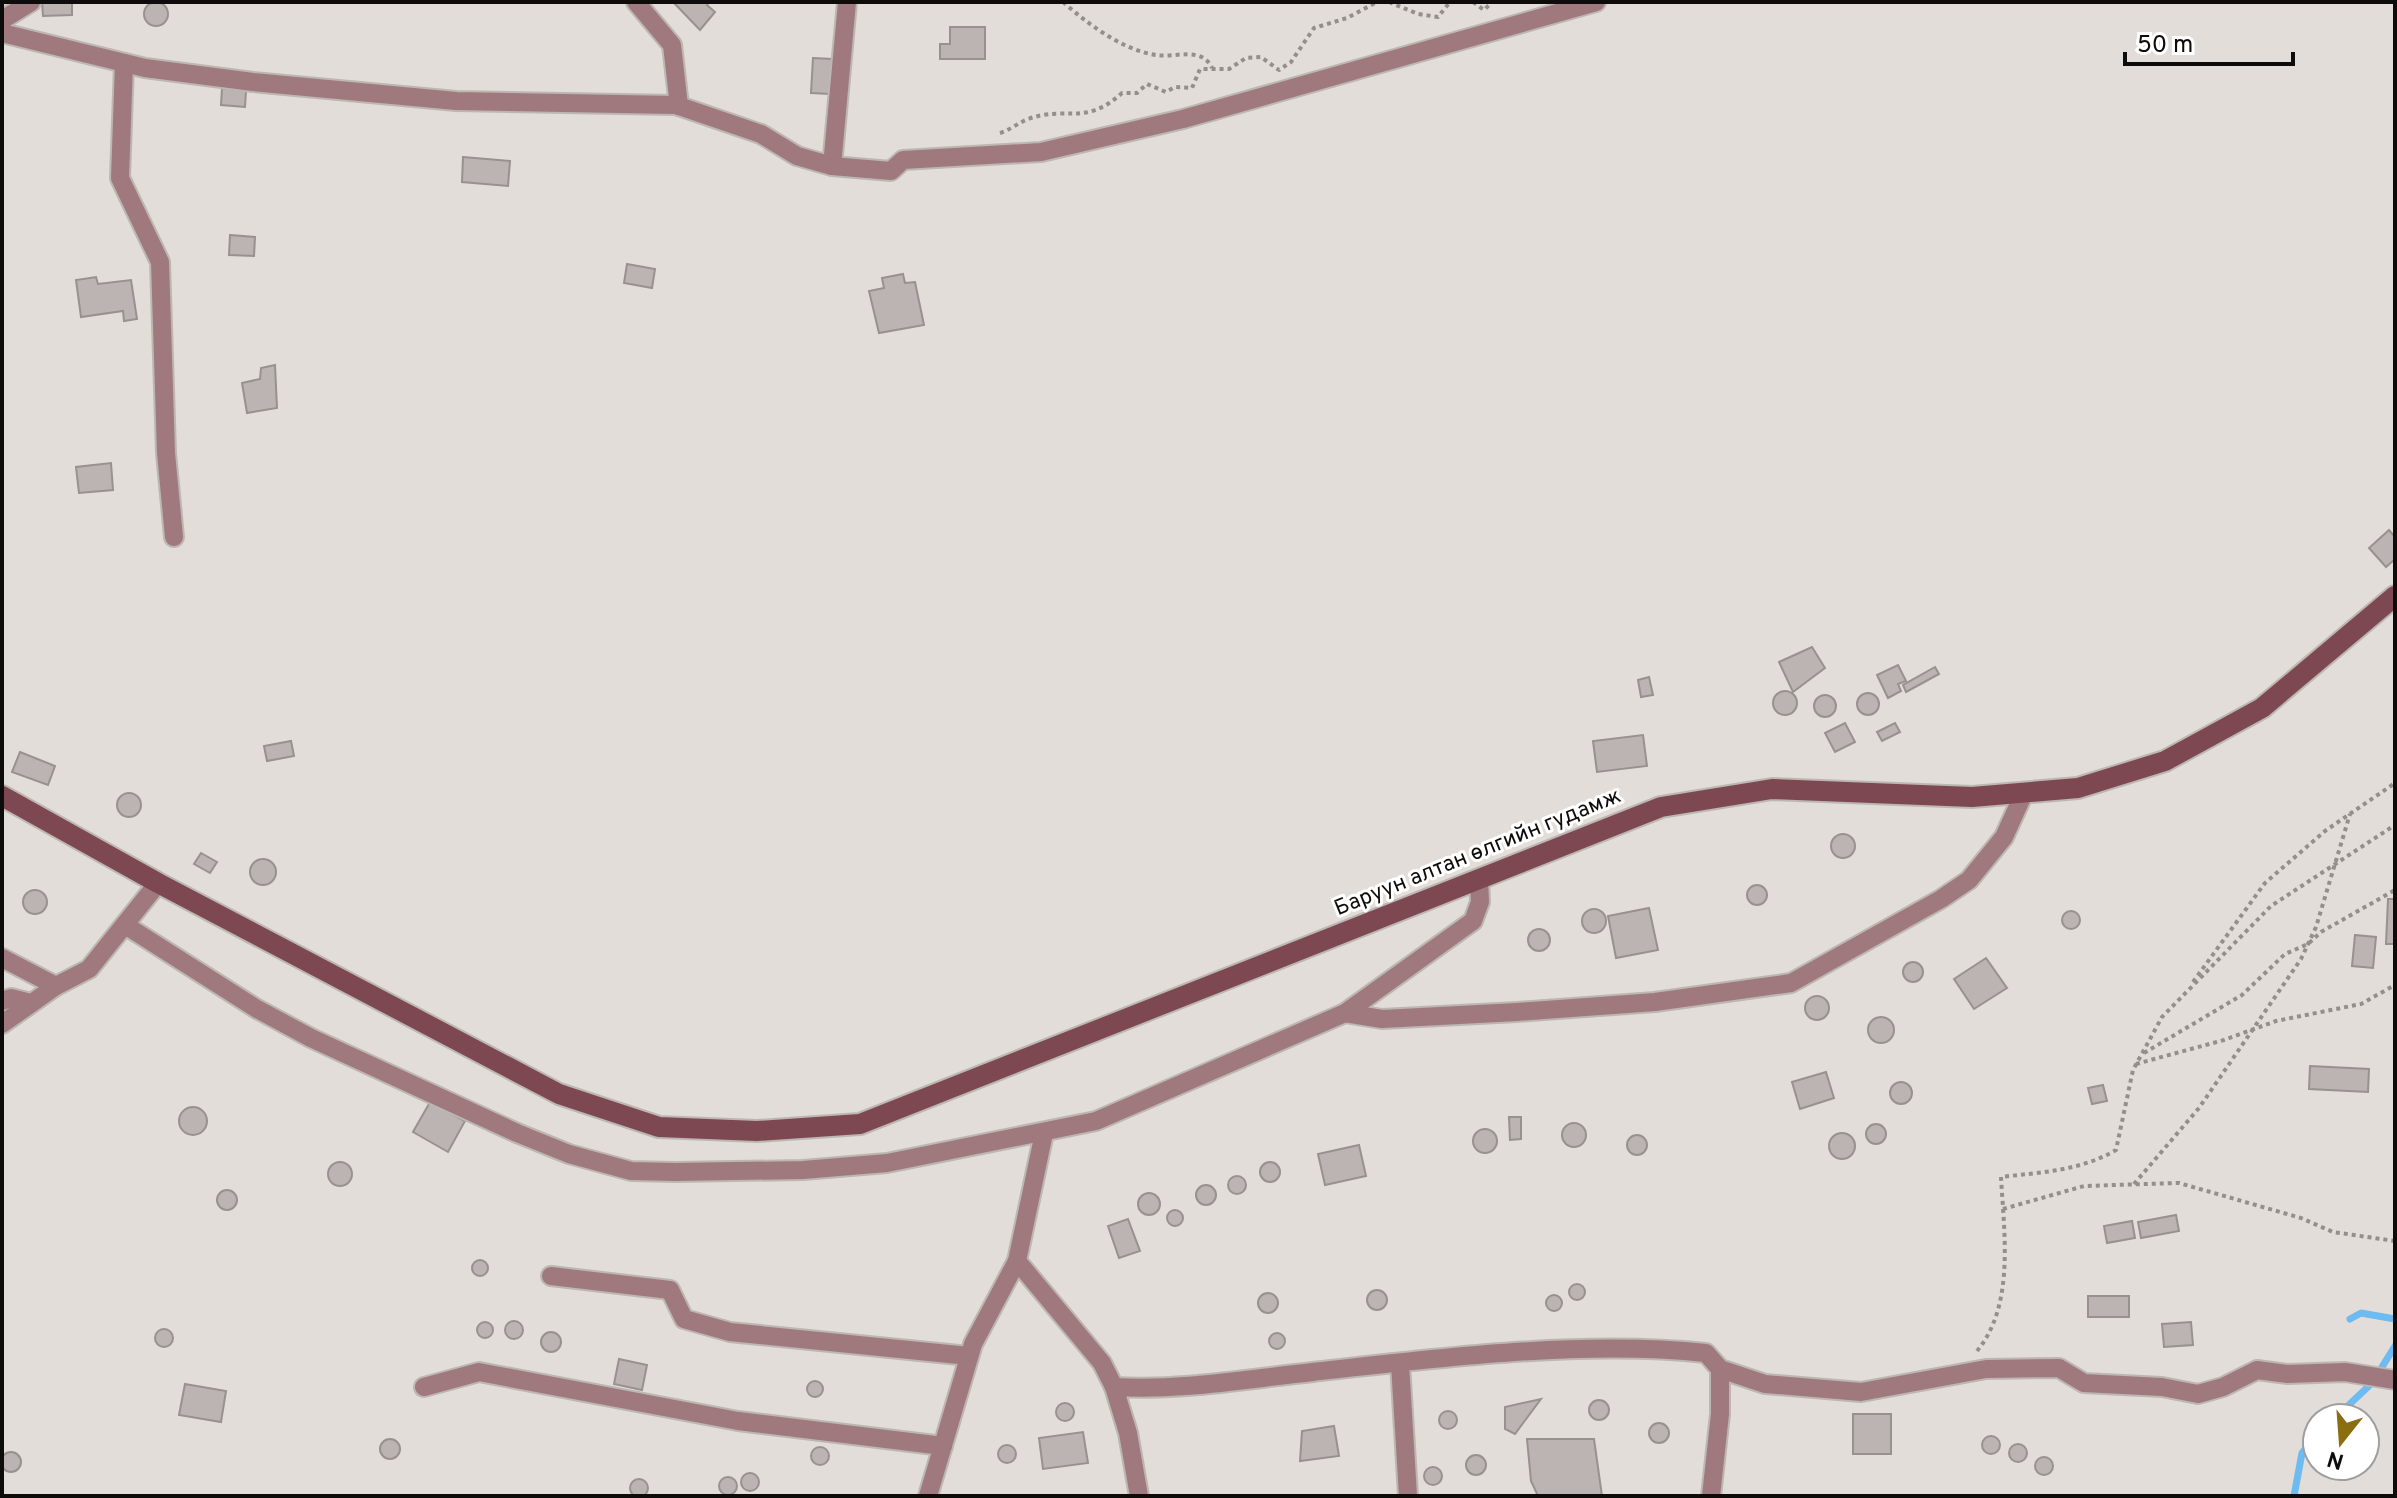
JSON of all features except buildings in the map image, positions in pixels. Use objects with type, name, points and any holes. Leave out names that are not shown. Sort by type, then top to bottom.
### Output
[{"type":"main road","name":"Баруун алтан өлгийн гудамж","points":[[2,796],[158,883],[559,1094],[659,1127],[757,1131],[860,1124],[1661,807],[1758,791],[1856,791],[1972,797],[2024,793],[2078,788],[2165,761],[2262,708],[2395,596]]},
{"type":"street","points":[[2,20],[31,2]]},
{"type":"street","points":[[636,2],[672,45],[679,106]]},
{"type":"street","points":[[832,166],[847,2]]},
{"type":"street","points":[[2,33],[124,63],[253,82],[456,101],[679,106],[761,134],[797,156],[832,166],[891,171],[903,160],[1041,152],[1197,115],[1596,2]]},
{"type":"street","points":[[124,63],[120,178],[160,262],[166,453],[174,537]]},
{"type":"street","points":[[1345,1013],[1382,1019],[1563,1009],[1655,1002],[1791,983],[1969,880],[2004,837],[2024,793]]},
{"type":"street","points":[[125,925],[257,1009],[311,1038],[569,1154],[631,1171],[787,1170],[859,1165],[1096,1121],[1345,1013],[1473,921],[1480,902],[1479,879]]},
{"type":"street","points":[[2,1024],[56,986],[89,969],[158,883]]},
{"type":"street","points":[[2,958],[56,986]]},
{"type":"street","points":[[2,1001],[11,998],[31,1003]]},
{"type":"street","points":[[928,1496],[969,1356],[1017,1261],[1044,1133]]},
{"type":"street","points":[[1017,1261],[1102,1363],[1114,1387],[1128,1433],[1139,1496]]},
{"type":"street","points":[[551,1276],[670,1290],[684,1319],[730,1332],[969,1356]]},
{"type":"street","points":[[1114,1387],[1165,1390],[1400,1364],[1613,1347],[1706,1353],[1720,1369],[1765,1384],[1861,1392],[1986,1369],[2059,1368],[2084,1383],[2162,1387],[2198,1394],[2223,1387],[2257,1370],[2288,1374],[2345,1372],[2395,1380]]},
{"type":"street","points":[[1400,1364],[1408,1496]]},
{"type":"street","points":[[1711,1496],[1720,1414],[1720,1369]]},
{"type":"street","points":[[424,1387],[479,1372],[738,1421],[943,1446]]},
{"type":"path","points":[[1063,2],[1093,26],[1133,49],[1170,57],[1198,54],[1208,59],[1212,68]]},
{"type":"path","points":[[995,135],[1029,119],[1083,116],[1107,106],[1122,93],[1137,93],[1147,84],[1166,92],[1175,87],[1192,88],[1200,69],[1229,69],[1246,58],[1261,57],[1279,70],[1291,62],[1314,28],[1347,18],[1377,2]]},
{"type":"path","points":[[1389,2],[1418,14],[1438,17],[1450,2]]},
{"type":"path","points":[[1473,2],[1484,10],[1492,2]]},
{"type":"path","points":[[2187,991],[2265,883],[2350,814],[2395,783]]},
{"type":"path","points":[[2134,1184],[2150,1169],[2199,1108],[2256,1028],[2308,944],[2350,814]]},
{"type":"path","points":[[1955,1376],[1980,1348],[1996,1321],[2002,1292],[2001,1177],[2061,1171],[2096,1162],[2116,1150],[2136,1064],[2162,1017],[2271,906],[2395,825]]},
{"type":"path","points":[[2142,1054],[2242,995],[2285,954],[2308,944],[2321,932],[2395,890]]},
{"type":"path","points":[[2136,1064],[2256,1028],[2361,1004],[2395,985]]},
{"type":"path","points":[[2003,1209],[2084,1186],[2179,1183],[2301,1218],[2333,1232],[2395,1241]]},
{"type":"waterway","points":[[2350,1319],[2361,1313],[2395,1319]]},
{"type":"waterway","points":[[2352,1402],[2372,1383],[2395,1346]]},
{"type":"waterway","points":[[2294,1496],[2301,1458]]}]
